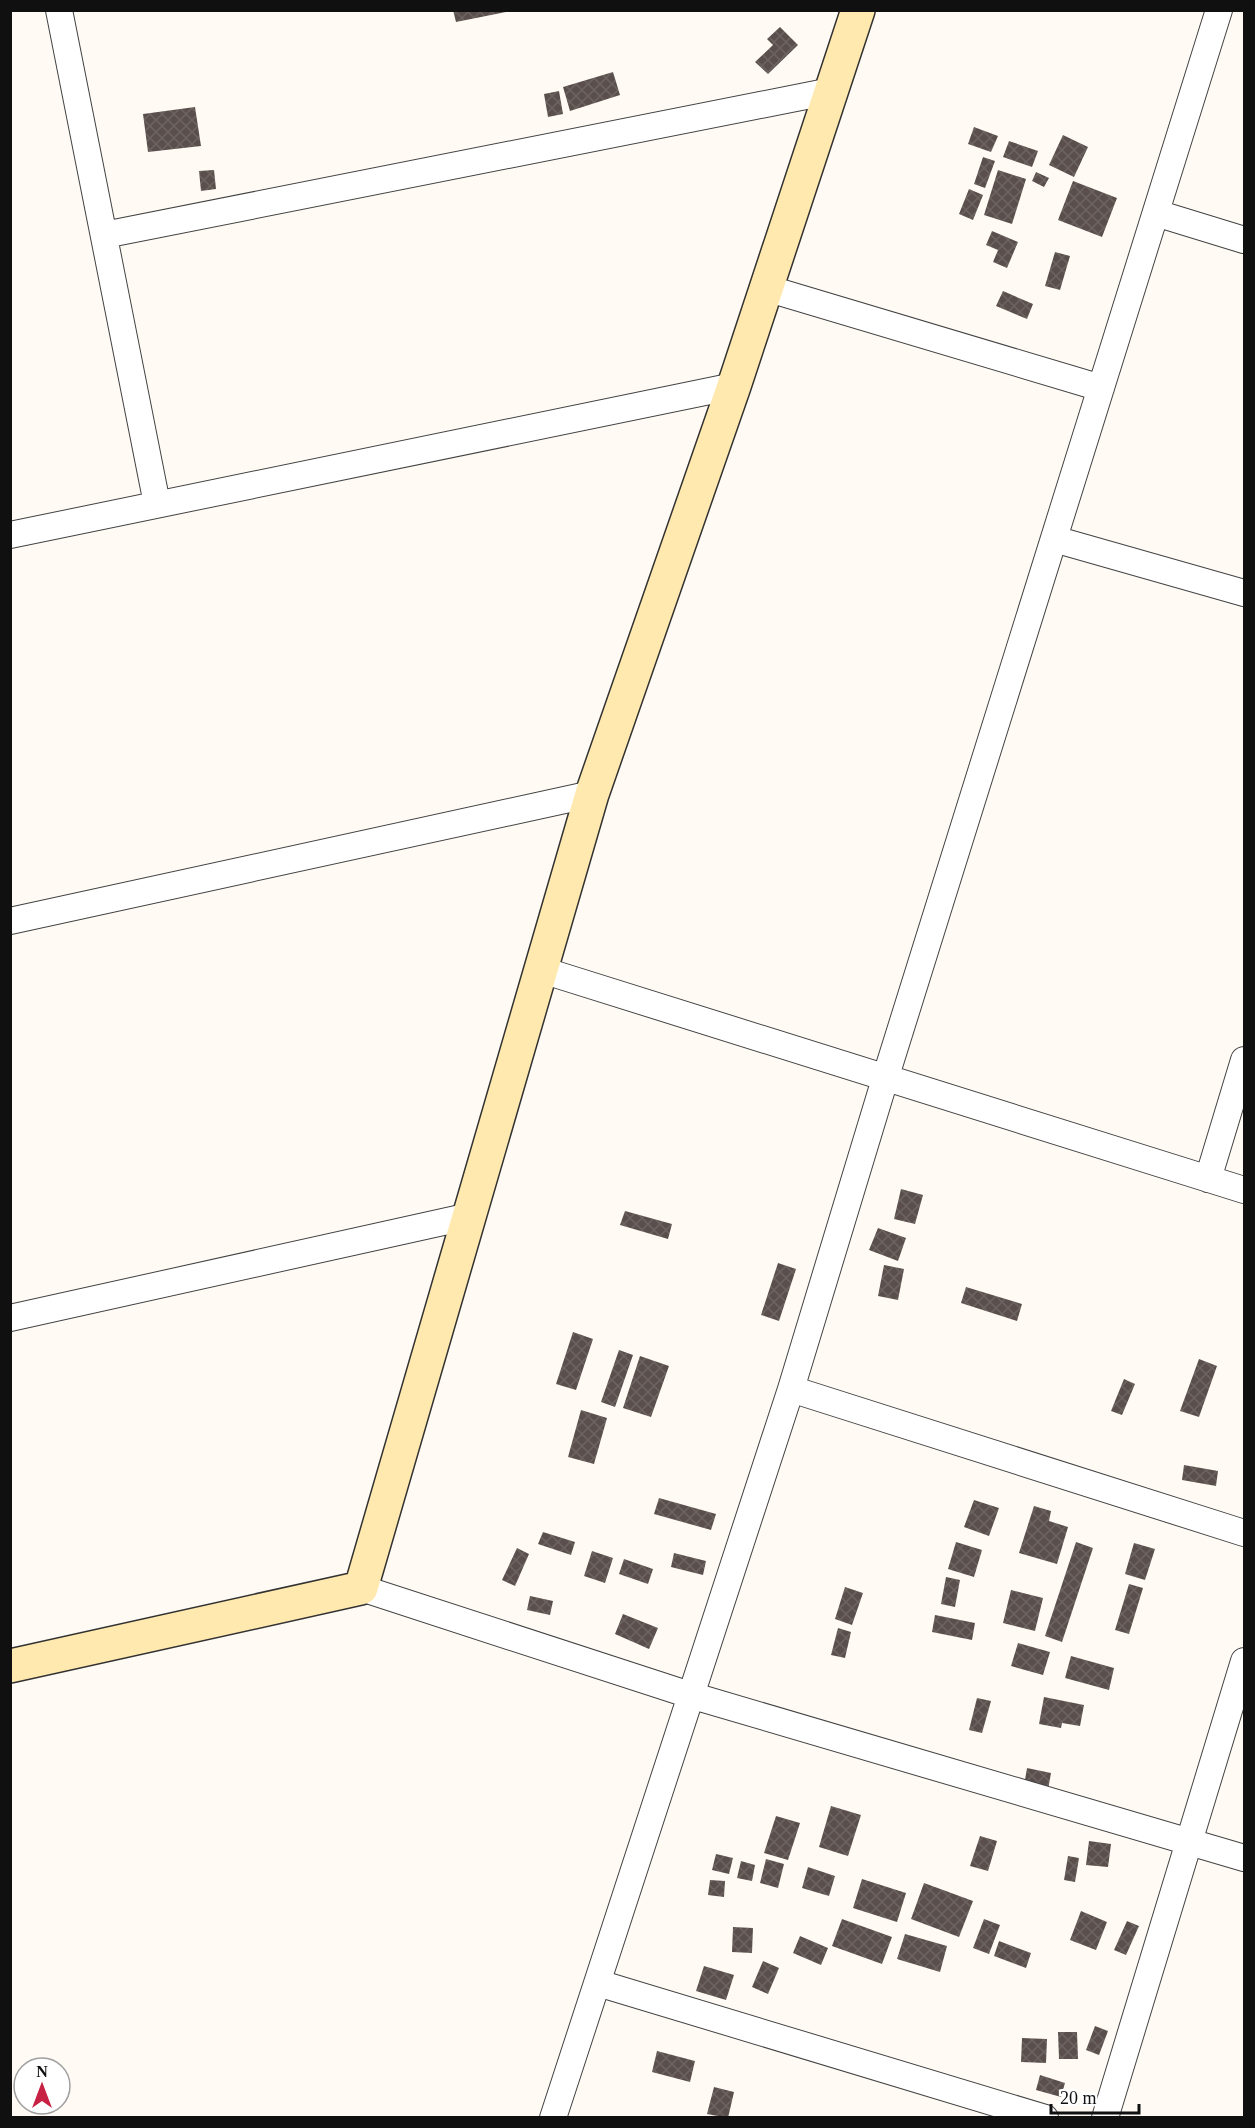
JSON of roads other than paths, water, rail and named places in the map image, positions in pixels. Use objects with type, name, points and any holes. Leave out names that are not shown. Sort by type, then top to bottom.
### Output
[{"type":"street","points":[[59,10],[157,504]]},
{"type":"street","points":[[361,1588],[592,794],[734,386],[858,10]]},
{"type":"street","points":[[553,2118],[791,1389],[885,1079],[1219,10]]},
{"type":"street","points":[[104,235],[831,91]]},
{"type":"street","points":[[1156,213],[1245,240]]},
{"type":"street","points":[[766,288],[1101,388]]},
{"type":"street","points":[[10,535],[734,386]]},
{"type":"street","points":[[1054,539],[1245,593]]},
{"type":"street","points":[[10,921],[592,794]]},
{"type":"street","points":[[542,970],[1245,1190]]},
{"type":"street","points":[[1208,1179],[1245,1060]]},
{"type":"street","points":[[10,1318],[470,1216]]},
{"type":"street","points":[[791,1389],[1245,1533]]},
{"type":"street","points":[[10,1666],[361,1588],[690,1695],[1245,1858]]},
{"type":"street","points":[[1105,2118],[1245,1660]]},
{"type":"street","points":[[597,1983],[1045,2118]]}]
